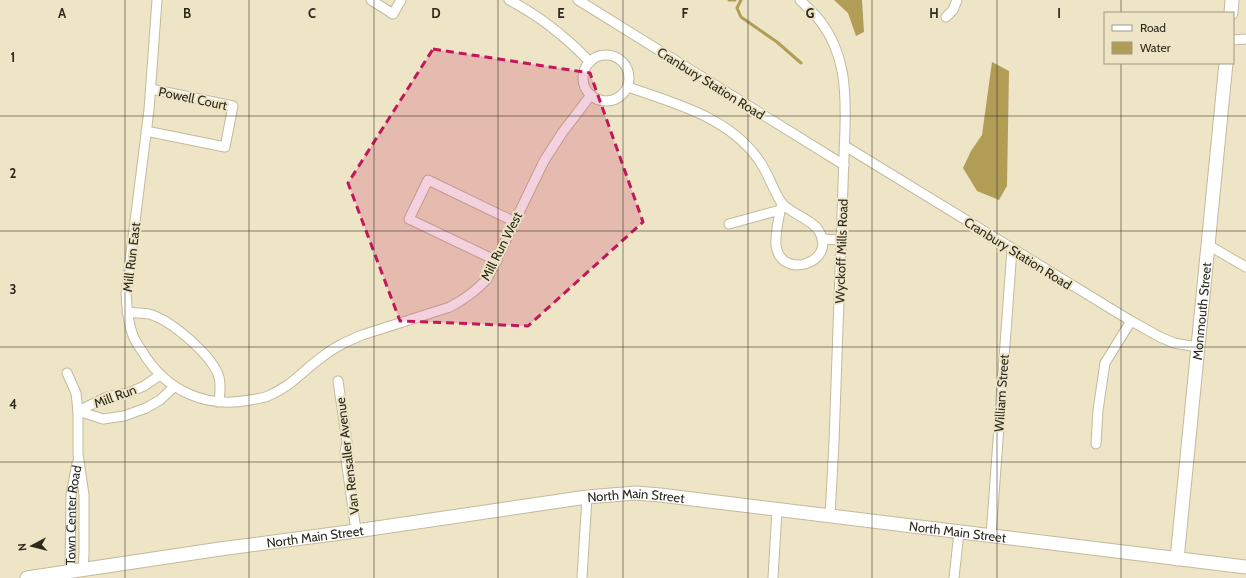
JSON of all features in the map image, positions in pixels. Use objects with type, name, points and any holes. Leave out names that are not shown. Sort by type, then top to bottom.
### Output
[{"type":"street","name":"Mill Run East","points":[[157,0],[151,89],[126,293],[127,312],[134,338],[148,362],[160,375],[174,387],[196,397],[219,402],[245,401],[266,397],[281,390]]},
{"type":"street","points":[[371,0],[393,14],[401,0]]},
{"type":"street","points":[[509,0],[546,22],[590,62]]},
{"type":"street","name":"Cranbury Station Road","points":[[578,0],[844,165]]},
{"type":"street","name":"Wyckoff Mills Road","points":[[800,0],[821,22],[834,42],[841,63],[845,84],[844,165],[830,516]]},
{"type":"street","points":[[946,17],[953,10],[957,0]]},
{"type":"street","points":[[1231,12],[1232,0]]},
{"type":"street","points":[[1234,40],[1246,39]]},
{"type":"street","points":[[602,56],[616,58],[626,67],[629,80],[628,87],[620,97],[608,101],[602,101],[591,95],[586,89],[584,75],[586,68],[590,62],[602,56]]},
{"type":"street","name":"Monmouth Street","points":[[1177,559],[1226,64]]},
{"type":"street","points":[[628,87],[690,109],[713,120],[732,133],[750,149],[758,158],[768,174],[781,207],[776,247],[783,259],[790,264],[798,266],[806,265],[814,261],[822,248],[822,239],[816,226],[781,207],[729,224]]},
{"type":"street","name":"Powell Court","points":[[146,131],[225,147],[233,106],[151,89]]},
{"type":"street","name":"Mill Run West","points":[[281,390],[293,382],[320,358],[348,341],[362,335],[450,307],[464,300],[475,292],[488,279],[544,161],[562,133],[591,95]]},
{"type":"street","name":"Cranbury Station Road","points":[[844,146],[1131,321],[1174,343],[1197,348]]},
{"type":"street","points":[[497,261],[409,218],[428,180],[514,222]]},
{"type":"street","points":[[822,239],[841,240]]},
{"type":"street","points":[[1208,245],[1246,267]]},
{"type":"street","name":"William Street","points":[[991,536],[1012,249]]},
{"type":"street","points":[[127,312],[149,314],[180,331],[201,352],[219,377],[219,402]]},
{"type":"street","points":[[1096,444],[1098,410],[1105,363],[1131,321]]},
{"type":"street","name":"Town Center Road","points":[[67,373],[76,393],[78,411],[78,454],[84,495],[84,554],[76,575]]},
{"type":"street","name":"Mill Run","points":[[78,411],[107,397],[128,393],[144,386],[160,375]]},
{"type":"street","name":"Van Rensaller Avenue","points":[[338,381],[347,442],[345,452],[356,531]]},
{"type":"street","name":"Mill Run","points":[[78,411],[103,419],[124,416],[146,408],[160,400],[174,387]]},
{"type":"street","name":"Town Center Road","points":[[76,575],[71,495],[78,454]]},
{"type":"street","name":"North Main Street","points":[[27,578],[76,575],[220,549],[356,531],[587,497],[621,494],[649,494],[1246,567]]},
{"type":"street","points":[[582,578],[587,497]]},
{"type":"street","points":[[773,578],[777,510]]},
{"type":"street","points":[[954,578],[959,532]]},
{"type":"highlighted area","points":[[433,49],[590,73],[643,222],[528,326],[400,321],[348,183]]},
{"type":"water","points":[[834,0],[862,0],[864,32],[856,36],[848,13]]},
{"type":"water","points":[[992,62],[1009,71],[1007,186],[999,200],[977,191],[963,168],[971,151],[982,135]]},
{"type":"waterway","points":[[729,0],[735,0]]},
{"type":"waterway","points":[[741,0],[737,8],[741,17],[777,42],[801,63]]}]
